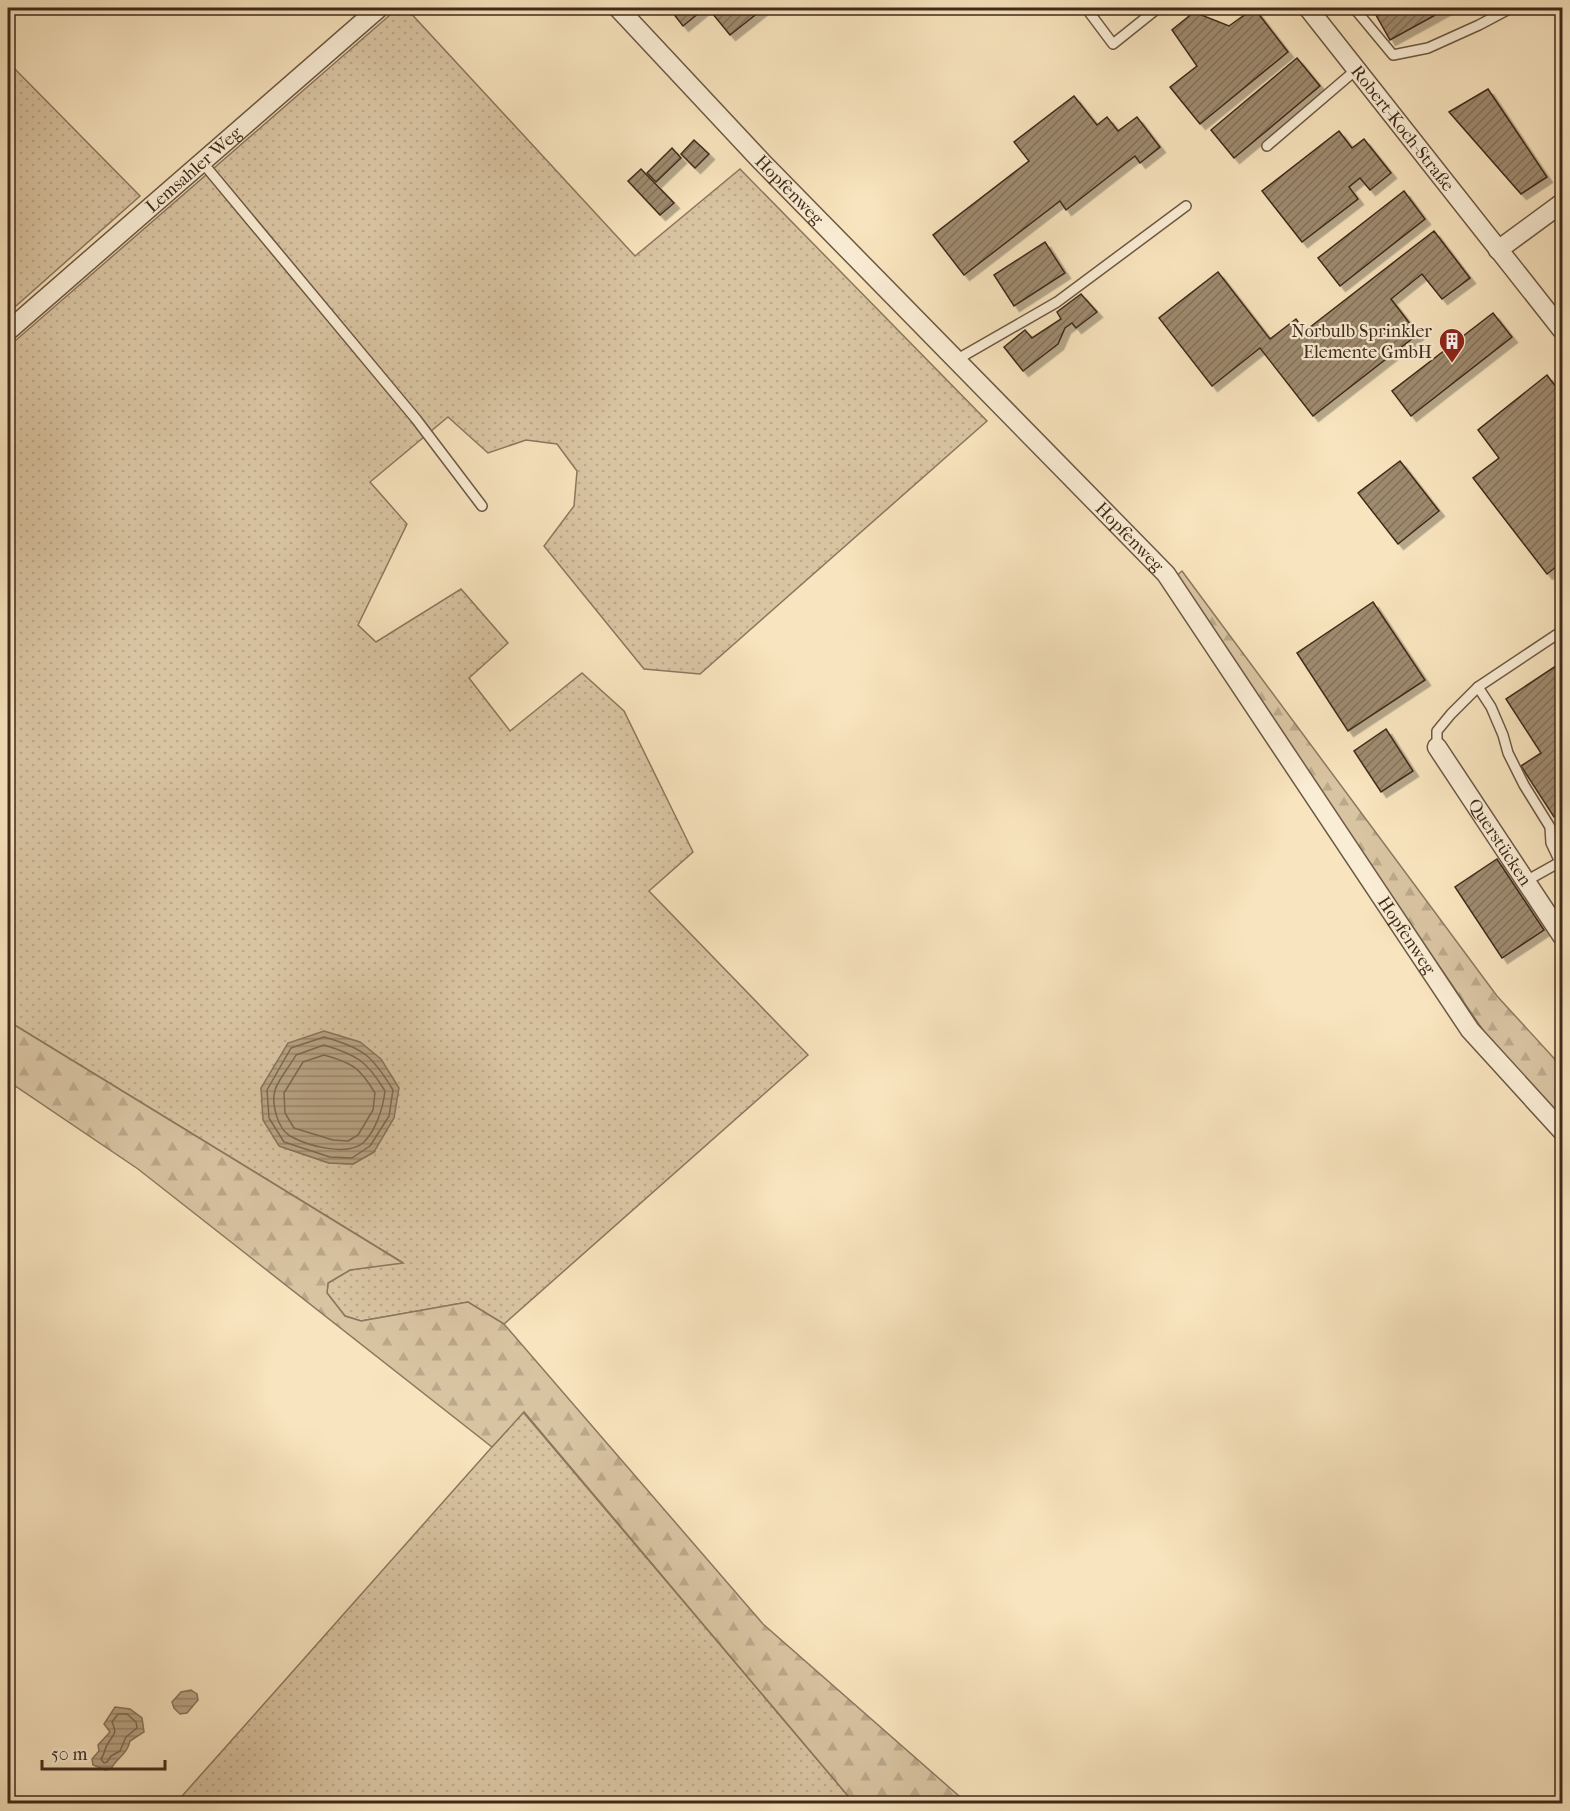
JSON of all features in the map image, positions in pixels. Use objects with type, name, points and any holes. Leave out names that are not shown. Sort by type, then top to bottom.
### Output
[{"type":"street","name":"Lemsahler Weg","points":[[8,331],[379,8]]},
{"type":"street","name":"Hopfenweg","points":[[618,8],[762,162],[1166,574],[1470,1030],[1563,1131]]},
{"type":"street","name":"Robert-Koch-Straße","points":[[1308,8],[1563,330]]},
{"type":"street","points":[[1498,250],[1563,203]]},
{"type":"street","name":"Querstücken","points":[[1437,747],[1563,936]]},
{"type":"lane","points":[[1086,8],[1113,44],[1158,8]]},
{"type":"lane","points":[[1354,8],[1394,55],[1428,48],[1511,8]]},
{"type":"lane","points":[[1267,146],[1357,69]]},
{"type":"lane","points":[[202,162],[416,419],[482,506]]},
{"type":"lane","points":[[956,360],[1057,302],[1186,206]]},
{"type":"lane","points":[[1437,747],[1437,731],[1450,714],[1478,687],[1563,631]]},
{"type":"lane","points":[[1478,687],[1491,707],[1514,764],[1550,827],[1551,843],[1561,863],[1526,881]]},
{"type":"green space","points":[[398,8],[406,8],[635,256],[740,169],[987,421],[700,674],[644,669],[544,546],[574,506],[577,471],[557,444],[526,440],[488,453],[448,417],[370,482],[407,524],[358,625],[376,642],[461,589],[508,643],[469,678],[510,731],[582,673],[624,711],[693,852],[649,891],[808,1055],[504,1324],[468,1302],[361,1321],[345,1316],[327,1293],[328,1283],[350,1270],[402,1262],[8,1021],[8,817],[11,814],[8,789],[8,347]],"holes":[[[279,1146],[374,1152],[353,1164],[329,1163]]]},
{"type":"green space","points":[[8,62],[140,196],[8,313]]},
{"type":"green space","points":[[1182,571],[1497,996],[1562,1067],[1562,1119],[1487,1036],[1174,578]]},
{"type":"green space","points":[[8,1021],[403,1263],[350,1270],[328,1283],[327,1293],[345,1316],[361,1321],[468,1302],[504,1324],[763,1624],[967,1803],[854,1803],[524,1412],[492,1447],[138,1169],[8,1081]]},
{"type":"green space","points":[[523,1412],[854,1803],[175,1804]]},
{"type":"water","points":[[324,1031],[360,1042],[381,1059],[399,1088],[394,1118],[374,1152],[353,1164],[329,1163],[279,1146],[263,1120],[261,1088],[288,1043]]},
{"type":"water","points":[[191,1690],[197,1694],[198,1700],[187,1713],[180,1714],[172,1702],[181,1692]]},
{"type":"water","points":[[115,1707],[130,1709],[142,1718],[144,1732],[130,1741],[127,1750],[111,1769],[105,1770],[93,1765],[92,1759],[99,1751],[98,1745],[110,1732],[104,1724]]},
{"type":"building","points":[[669,8],[705,8],[683,26]]},
{"type":"building","points":[[708,8],[764,8],[730,35]]},
{"type":"building","points":[[1254,8],[1288,52],[1200,124],[1170,87],[1197,66],[1172,30],[1194,12],[1229,26]]},
{"type":"building","points":[[1372,8],[1448,8],[1390,40]]},
{"type":"building","points":[[1297,58],[1320,86],[1234,158],[1211,130]]},
{"type":"building","points":[[1488,89],[1547,177],[1521,194],[1449,112]]},
{"type":"building","points":[[1074,96],[1097,125],[1107,117],[1118,131],[1137,117],[1160,147],[1140,163],[1135,156],[1066,210],[1060,201],[964,275],[933,235],[1029,161],[1014,142]]},
{"type":"building","points":[[1339,131],[1352,148],[1364,139],[1391,173],[1370,190],[1360,178],[1349,187],[1358,199],[1302,242],[1262,191]]},
{"type":"building","points":[[694,140],[709,154],[695,168],[681,154]]},
{"type":"building","points":[[672,148],[681,158],[656,182],[647,173]]},
{"type":"building","points":[[641,169],[674,203],[660,215],[628,181]]},
{"type":"building","points":[[1404,191],[1425,219],[1340,286],[1318,258]]},
{"type":"building","points":[[1434,231],[1470,278],[1442,299],[1422,274],[1391,299],[1418,334],[1313,416],[1260,348],[1212,386],[1159,318],[1218,272],[1270,339],[1296,319],[1305,331]]},
{"type":"building","points":[[1045,242],[1065,273],[1014,306],[994,275]]},
{"type":"building","points":[[1081,294],[1097,312],[1076,328],[1072,323],[1065,328],[1058,344],[1023,371],[1004,347],[1025,330],[1032,338],[1061,319],[1057,312]]},
{"type":"building","name":"Norbulb Sprinkler Elemente GmbH","points":[[1493,313],[1512,337],[1411,416],[1392,391]]},
{"type":"building","points":[[1547,375],[1562,395],[1562,562],[1547,574],[1473,478],[1499,458],[1478,430]]},
{"type":"building","points":[[1400,461],[1439,511],[1398,544],[1358,493]]},
{"type":"building","points":[[1373,602],[1425,680],[1348,731],[1297,653]]},
{"type":"building","points":[[1562,662],[1562,811],[1554,817],[1521,766],[1541,753],[1506,699]]},
{"type":"building","points":[[1386,729],[1413,771],[1381,792],[1354,751]]},
{"type":"building","points":[[1497,859],[1544,930],[1502,958],[1455,887]]},
{"type":"place","name":"Norbulb Sprinkler Elemente GmbH","points":[[1452,364]]}]
